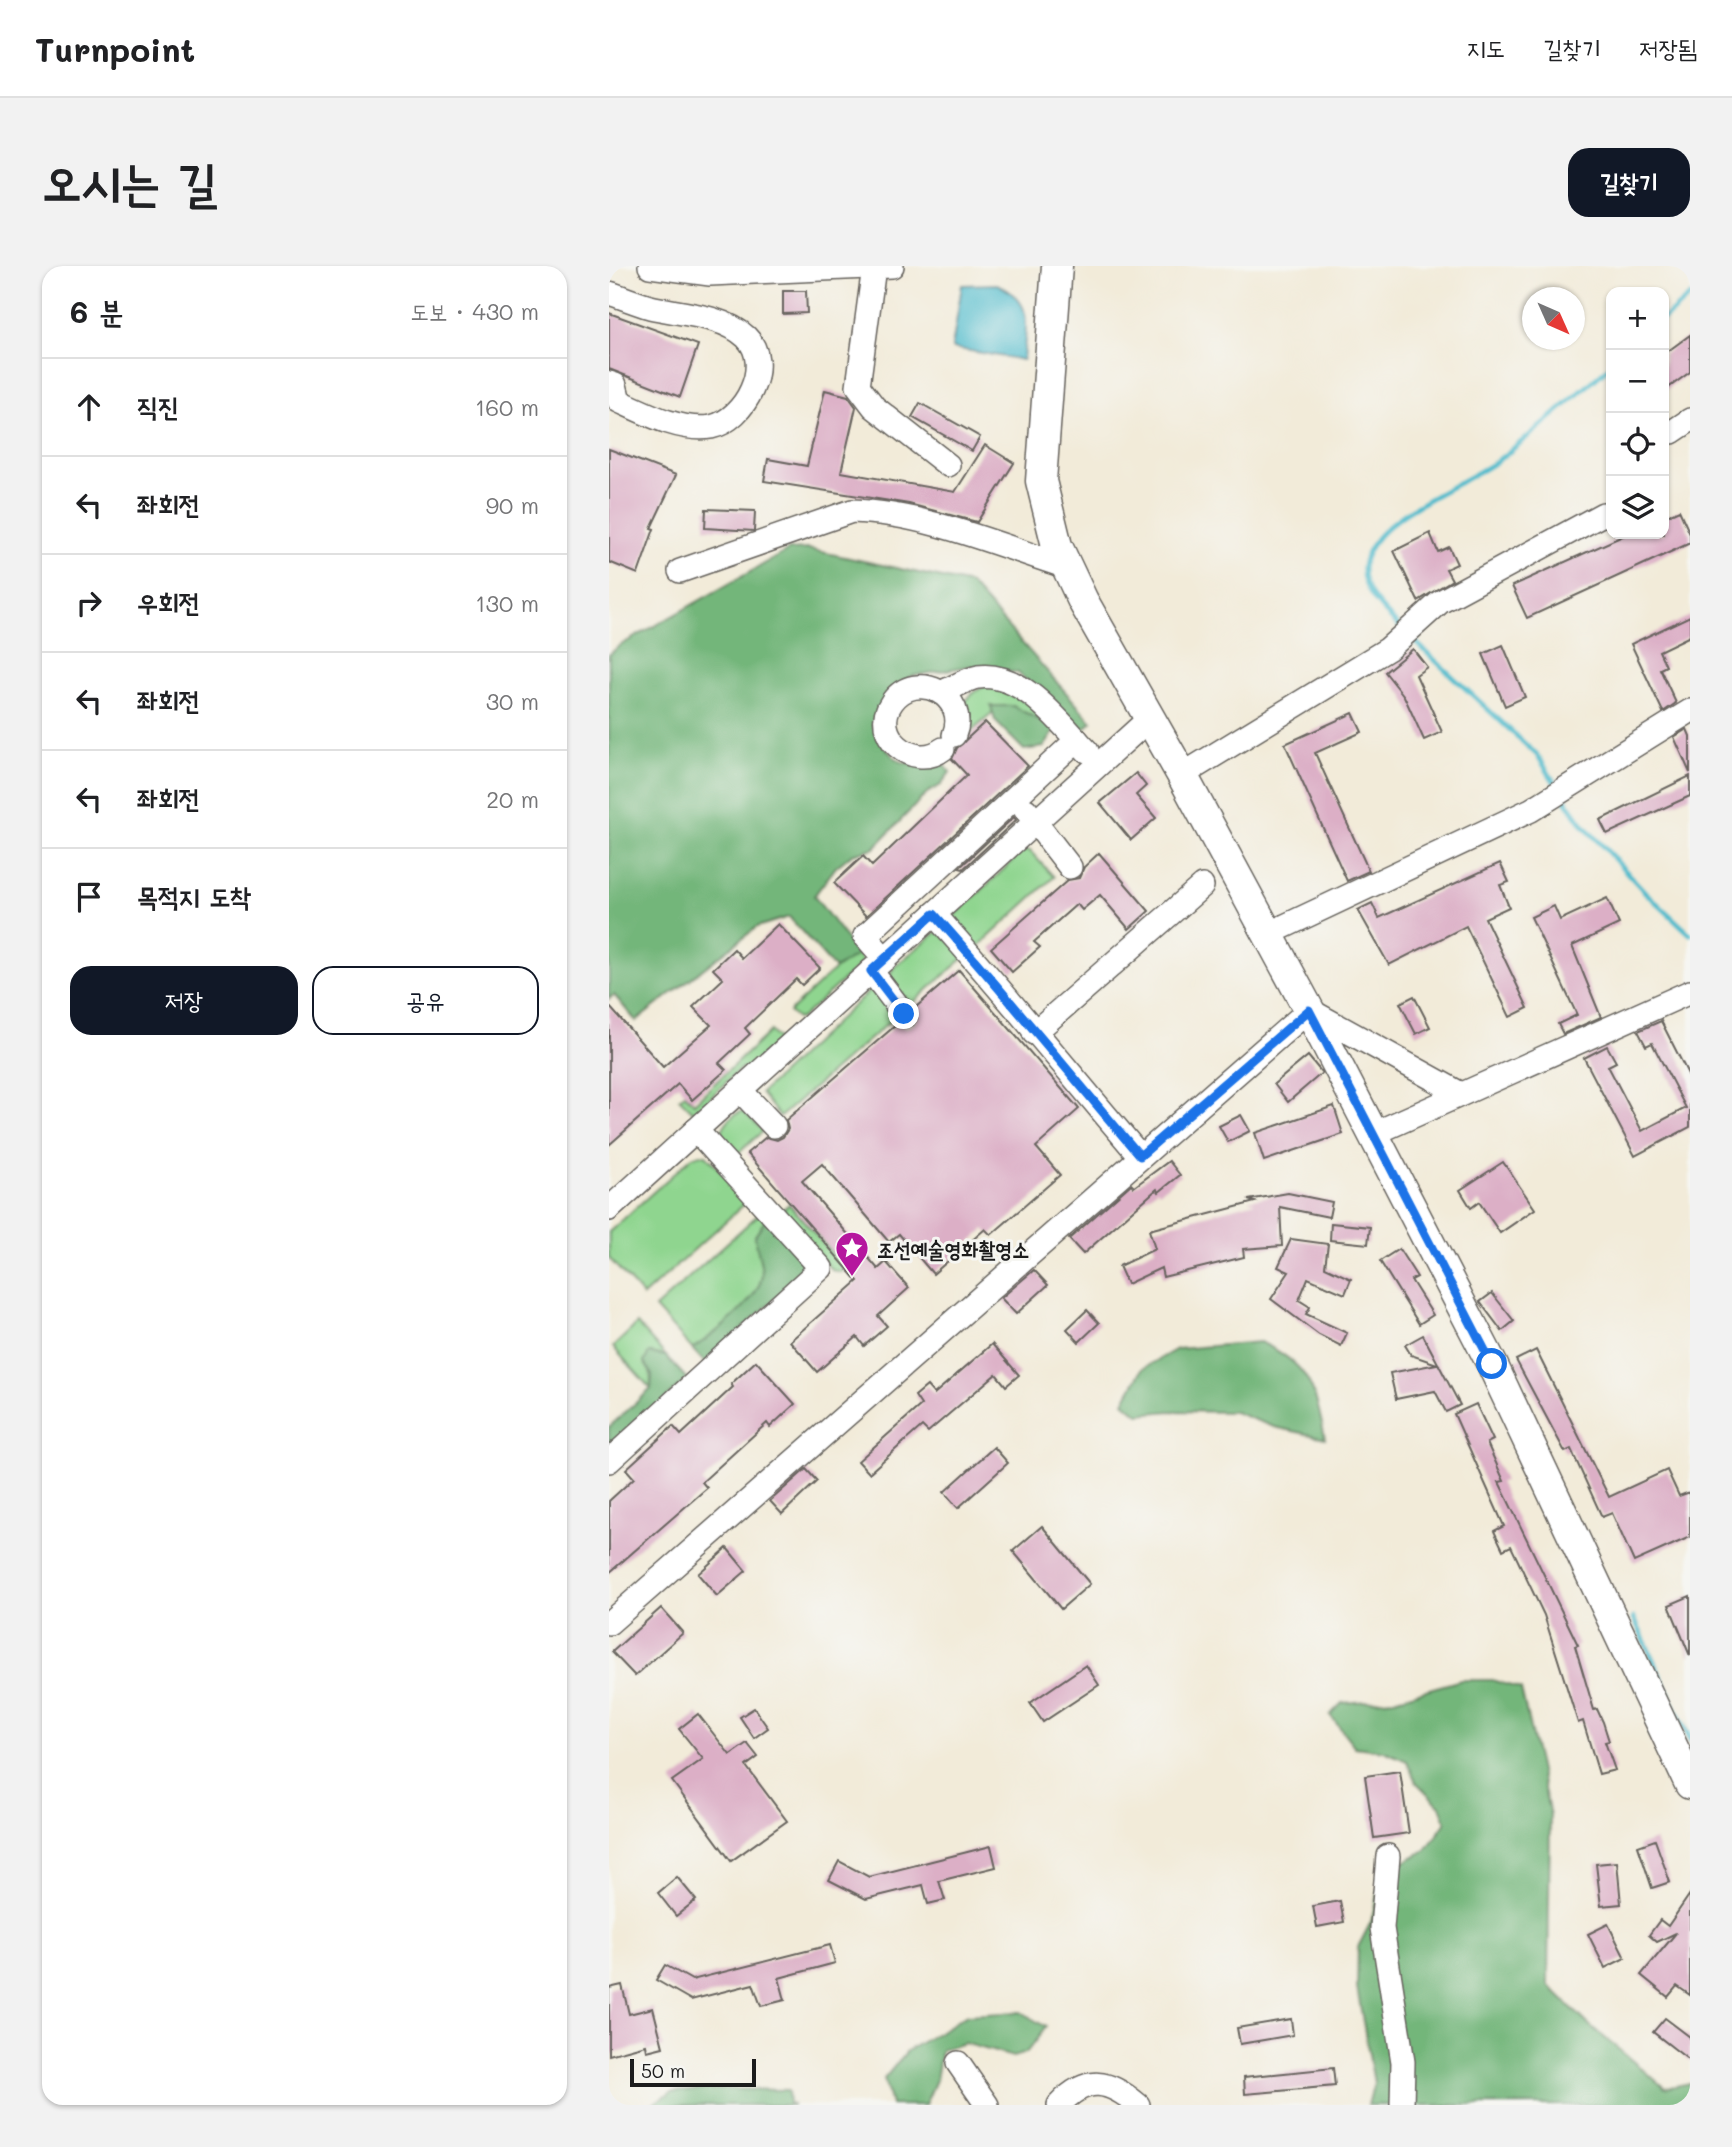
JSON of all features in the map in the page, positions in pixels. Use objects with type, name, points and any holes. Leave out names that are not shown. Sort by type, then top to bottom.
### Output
[{"type":"main road","points":[[1057,266],[1041,481],[1056,546],[1309,1010],[1492,1364],[1690,1784]]},
{"type":"street","points":[[650,266],[710,274],[892,266]]},
{"type":"street","points":[[874,267],[858,386],[874,407],[948,465]]},
{"type":"street","points":[[609,293],[647,306],[712,320],[745,335],[754,347],[757,364],[746,403],[730,418],[711,427],[656,418],[619,401],[615,385],[609,383]]},
{"type":"street","points":[[680,571],[852,511],[881,512],[946,529],[1067,567]]},
{"type":"street","points":[[1182,775],[1346,677],[1440,602],[1603,514]]},
{"type":"street","points":[[942,692],[953,703],[957,717],[949,742],[922,757],[908,754],[896,746],[888,733],[886,719],[890,704],[907,690],[929,686],[942,692],[977,677],[1000,680],[1022,689],[1042,705],[1099,764]]},
{"type":"street","points":[[1268,934],[1531,810],[1690,711]]},
{"type":"street","points":[[609,1209],[1149,719]]},
{"type":"street","points":[[904,1014],[865,936],[1077,740]]},
{"type":"street","points":[[1015,796],[1070,867]]},
{"type":"street","points":[[1034,1033],[1202,886]]},
{"type":"street","points":[[934,914],[1012,1000],[1034,1033],[1140,1156]]},
{"type":"street","points":[[1373,1134],[1690,992]]},
{"type":"street","points":[[609,1623],[1309,1010],[1461,1094]]},
{"type":"street","points":[[740,1090],[773,1126]]},
{"type":"street","points":[[609,1461],[821,1268],[696,1130]]},
{"type":"street","points":[[1388,1856],[1382,1928],[1403,2063],[1402,2105]]},
{"type":"street","points":[[958,2063],[987,2105]]},
{"type":"street","points":[[1059,2105],[1081,2086],[1102,2083],[1138,2105]]},
{"type":"green space","points":[[808,549],[970,584],[1092,722],[1083,730],[1018,673],[970,666],[912,676],[896,687],[881,740],[893,757],[900,761],[914,764],[943,763],[950,772],[941,785],[927,793],[874,848],[852,854],[836,867],[814,896],[858,954],[835,969],[789,917],[757,927],[636,1021],[614,995],[609,999],[609,655],[619,646],[789,550]]},
{"type":"green space","points":[[989,684],[1032,705],[1056,729],[1013,706],[991,706],[993,713],[965,737],[961,733],[961,724],[965,702],[974,692]]},
{"type":"green space","points":[[991,706],[1013,706],[1056,729],[1044,747],[1024,750],[995,721]]},
{"type":"green space","points":[[1024,850],[1030,851],[1054,877],[976,949],[951,919]]},
{"type":"green space","points":[[938,931],[966,956],[909,1006],[889,976],[894,967]]},
{"type":"green space","points":[[858,954],[863,962],[801,1018],[797,1019],[789,1012],[835,969]]},
{"type":"green space","points":[[876,989],[896,1016],[780,1117],[761,1093],[870,990]]},
{"type":"green space","points":[[770,1031],[778,1040],[749,1068],[741,1068],[694,1113],[679,1098],[685,1094],[694,1103]]},
{"type":"green space","points":[[743,1111],[763,1131],[734,1157],[720,1141],[724,1126]]},
{"type":"green space","points":[[706,1155],[749,1200],[643,1296],[609,1258],[609,1232],[692,1157]]},
{"type":"green space","points":[[789,1204],[845,1268],[841,1272],[832,1270],[781,1211]]},
{"type":"green space","points":[[760,1213],[766,1219],[755,1236],[762,1269],[760,1284],[745,1306],[692,1349],[655,1308]]},
{"type":"green space","points":[[766,1219],[803,1261],[801,1275],[705,1363],[692,1349],[745,1306],[760,1284],[762,1269],[755,1236]]},
{"type":"green space","points":[[637,1324],[666,1356],[650,1353],[651,1389],[613,1347]]},
{"type":"green space","points":[[1260,1342],[1277,1350],[1300,1369],[1318,1405],[1325,1438],[1274,1427],[1234,1412],[1171,1411],[1138,1414],[1124,1402],[1142,1369],[1177,1349]]},
{"type":"green space","points":[[649,1353],[666,1356],[687,1379],[609,1451],[609,1427],[651,1389],[652,1375],[644,1362]]},
{"type":"green space","points":[[1461,1680],[1492,1680],[1521,1689],[1550,1815],[1548,1985],[1587,2023],[1665,2088],[1690,2083],[1690,2105],[1368,2105],[1374,2083],[1357,1988],[1358,1947],[1371,1922],[1380,1882],[1393,1868],[1426,1850],[1446,1822],[1440,1806],[1416,1782],[1407,1761],[1384,1751],[1355,1747],[1330,1715],[1342,1703],[1394,1699]]},
{"type":"green space","points":[[1021,2012],[1046,2027],[1026,2053],[1013,2057],[964,2043],[941,2050],[936,2080],[925,2105],[891,2105],[884,2079],[907,2051],[967,2015]]},
{"type":"green space","points":[[717,2089],[788,2090],[789,2103],[793,2105],[651,2105],[671,2092]]},
{"type":"water","points":[[997,284],[1009,291],[1023,307],[1026,325],[1023,360],[952,348],[962,285]]},
{"type":"building","points":[[783,291],[806,291],[807,313],[783,314]]},
{"type":"building","points":[[609,313],[698,345],[680,397],[609,369]]},
{"type":"building","points":[[1690,335],[1690,372],[1669,387],[1669,350]]},
{"type":"building","points":[[825,390],[848,396],[856,407],[841,472],[955,492],[985,445],[1014,463],[977,522],[909,504],[764,481],[768,459],[807,466]]},
{"type":"building","points":[[920,403],[980,437],[972,451],[912,417]]},
{"type":"building","points":[[609,449],[676,475],[651,528],[654,529],[638,574],[609,562]]},
{"type":"building","points":[[706,509],[755,511],[754,531],[705,528]]},
{"type":"building","points":[[1679,510],[1690,534],[1690,543],[1527,618],[1512,586],[1616,539],[1669,539],[1669,515]]},
{"type":"building","points":[[1430,533],[1438,552],[1449,547],[1457,564],[1446,569],[1452,580],[1418,601],[1394,551]]},
{"type":"building","points":[[1690,616],[1690,636],[1659,651],[1666,666],[1660,669],[1676,703],[1663,712],[1631,644]]},
{"type":"building","points":[[1503,645],[1525,697],[1505,706],[1483,654]]},
{"type":"building","points":[[1413,649],[1427,667],[1416,675],[1442,732],[1424,740],[1404,696],[1385,672]]},
{"type":"building","points":[[1353,713],[1362,732],[1315,753],[1369,871],[1347,881],[1285,744]]},
{"type":"building","points":[[985,722],[1028,766],[866,916],[834,883],[863,856],[872,866],[967,775],[952,759],[957,748]]},
{"type":"building","points":[[1687,729],[1690,736],[1690,773],[1674,737]]},
{"type":"building","points":[[1136,773],[1146,786],[1136,795],[1156,818],[1131,840],[1100,803]]},
{"type":"building","points":[[1690,776],[1690,796],[1607,834],[1600,820]]},
{"type":"building","points":[[1014,817],[1016,820],[963,869],[959,868]]},
{"type":"building","points":[[1099,853],[1149,911],[1129,929],[1100,895],[1082,910],[1077,904],[1034,942],[1040,947],[1012,972],[991,948],[1068,880],[1079,878],[1084,867]]},
{"type":"building","points":[[1500,863],[1509,882],[1500,885],[1509,907],[1485,918],[1528,1008],[1510,1017],[1466,926],[1389,965],[1358,910],[1372,903],[1379,918]]},
{"type":"building","points":[[1607,898],[1619,924],[1572,946],[1601,1017],[1563,1034],[1558,1024],[1577,1015],[1531,917],[1554,906],[1560,920]]},
{"type":"building","points":[[778,924],[820,968],[802,985],[796,979],[745,1028],[750,1034],[719,1063],[726,1070],[692,1100],[678,1084],[609,1145],[609,1006],[663,1067],[711,1025],[693,1007],[723,979],[713,969],[734,949],[742,958]]},
{"type":"building","points":[[959,970],[1079,1109],[1036,1147],[1060,1175],[991,1235],[985,1229],[933,1274],[899,1234],[889,1242],[822,1164],[802,1181],[878,1269],[886,1262],[909,1288],[878,1316],[887,1326],[864,1346],[857,1337],[817,1372],[790,1341],[858,1281],[747,1153],[766,1137],[777,1140],[783,1137],[788,1129],[786,1120],[896,1025],[905,1028],[913,1025],[917,1019],[916,1007]]},
{"type":"building","points":[[1414,996],[1430,1027],[1416,1034],[1400,1003]]},
{"type":"building","points":[[1661,1021],[1690,1078],[1690,1127],[1635,1156],[1584,1058],[1607,1046],[1616,1062],[1608,1066],[1642,1131],[1686,1108],[1652,1043],[1646,1046],[1638,1031]]},
{"type":"building","points":[[1308,1056],[1322,1073],[1288,1102],[1274,1084]]},
{"type":"building","points":[[1334,1106],[1343,1134],[1264,1161],[1255,1133]]},
{"type":"building","points":[[1241,1115],[1250,1131],[1228,1142],[1219,1126]]},
{"type":"building","points":[[1169,1161],[1180,1175],[1159,1192],[1157,1189],[1083,1254],[1069,1239],[1131,1184],[1134,1187]]},
{"type":"building","points":[[1503,1162],[1535,1209],[1500,1233],[1479,1202],[1471,1208],[1460,1190]]},
{"type":"building","points":[[1288,1193],[1332,1202],[1329,1217],[1280,1207],[1282,1246],[1243,1249],[1244,1257],[1163,1277],[1161,1268],[1127,1284],[1119,1266],[1155,1249],[1149,1230],[1255,1202],[1248,1200]]},
{"type":"building","points":[[1331,1223],[1370,1227],[1368,1244],[1330,1240]]},
{"type":"building","points":[[1291,1239],[1328,1244],[1325,1267],[1351,1279],[1345,1294],[1308,1278],[1299,1300],[1310,1307],[1306,1314],[1347,1333],[1341,1346],[1319,1335],[1271,1299],[1289,1272],[1278,1267]]},
{"type":"building","points":[[1399,1249],[1417,1277],[1411,1280],[1433,1315],[1419,1324],[1380,1261]]},
{"type":"building","points":[[1034,1270],[1048,1285],[1016,1314],[1001,1298]]},
{"type":"building","points":[[1492,1293],[1514,1321],[1502,1331],[1480,1302]]},
{"type":"building","points":[[1087,1310],[1099,1323],[1079,1342],[1067,1329]]},
{"type":"building","points":[[1423,1335],[1460,1405],[1446,1412],[1435,1391],[1396,1399],[1390,1373],[1437,1364],[1411,1355],[1405,1345]]},
{"type":"building","points":[[992,1344],[1019,1375],[1006,1386],[996,1374],[928,1432],[922,1426],[869,1473],[858,1461],[921,1405],[915,1396],[927,1386],[934,1394]]},
{"type":"building","points":[[1536,1350],[1609,1497],[1667,1470],[1679,1496],[1690,1492],[1690,1537],[1634,1562],[1612,1513],[1602,1517],[1571,1449],[1565,1452],[1516,1360]]},
{"type":"building","points":[[756,1361],[795,1404],[770,1427],[767,1423],[702,1482],[707,1488],[609,1573],[609,1501],[634,1478],[626,1469],[673,1426],[681,1435],[733,1387],[731,1384]]},
{"type":"building","points":[[1476,1404],[1493,1440],[1487,1443],[1504,1481],[1499,1482],[1578,1645],[1575,1646],[1594,1710],[1597,1709],[1603,1722],[1609,1741],[1605,1742],[1615,1770],[1599,1774],[1583,1721],[1578,1723],[1544,1615],[1511,1546],[1503,1550],[1494,1531],[1504,1526],[1454,1414]]},
{"type":"building","points":[[994,1447],[1008,1463],[958,1508],[944,1492]]},
{"type":"building","points":[[806,1469],[817,1481],[782,1514],[770,1501]]},
{"type":"building","points":[[1042,1526],[1090,1584],[1061,1609],[1013,1551]]},
{"type":"building","points":[[727,1548],[746,1571],[717,1596],[698,1574]]},
{"type":"building","points":[[1690,1596],[1690,1656],[1669,1605]]},
{"type":"building","points":[[661,1608],[683,1633],[635,1676],[612,1652]]},
{"type":"building","points":[[1086,1665],[1099,1685],[1043,1722],[1030,1703]]},
{"type":"building","points":[[754,1708],[768,1728],[754,1738],[740,1717]]},
{"type":"building","points":[[698,1714],[730,1755],[747,1743],[758,1757],[746,1766],[787,1821],[731,1861],[672,1781],[703,1759],[679,1729]]},
{"type":"building","points":[[1400,1771],[1409,1833],[1374,1838],[1365,1776]]},
{"type":"building","points":[[1655,1840],[1670,1882],[1652,1888],[1638,1846]]},
{"type":"building","points":[[991,1846],[996,1867],[939,1881],[945,1900],[928,1904],[923,1885],[866,1899],[829,1880],[839,1861],[869,1877]]},
{"type":"building","points":[[1617,1862],[1621,1904],[1601,1906],[1596,1864]]},
{"type":"building","points":[[677,1877],[696,1900],[676,1916],[658,1893]]},
{"type":"building","points":[[1690,1894],[1690,1995],[1677,1986],[1668,1997],[1641,1975],[1676,1933],[1657,1942],[1649,1935],[1660,1920],[1668,1926]]},
{"type":"building","points":[[1340,1901],[1344,1922],[1317,1927],[1313,1906]]},
{"type":"building","points":[[1608,1924],[1625,1958],[1605,1968],[1588,1934]]},
{"type":"building","points":[[830,1945],[835,1963],[779,1978],[785,2000],[761,2006],[753,1984],[691,2000],[656,1980],[665,1965],[692,1980]]},
{"type":"building","points":[[622,1985],[629,2014],[653,2008],[663,2047],[647,2051],[646,2045],[609,2055],[609,1988]]},
{"type":"building","points":[[1665,2018],[1690,2037],[1690,2061],[1653,2032]]},
{"type":"building","points":[[1291,2019],[1293,2035],[1240,2044],[1237,2028]]},
{"type":"building","points":[[1333,2068],[1335,2086],[1245,2094],[1244,2077]]},
{"type":"waterway","points":[[1669,315],[1690,296]]},
{"type":"waterway","points":[[1402,629],[1374,600],[1365,582],[1364,562],[1372,545],[1403,515],[1501,458],[1606,369]]},
{"type":"waterway","points":[[1409,636],[1538,756],[1558,788]]},
{"type":"waterway","points":[[1563,796],[1584,826],[1645,892],[1690,934]]},
{"type":"waterway","points":[[1634,1618],[1690,1740]]},
{"type":"place","name":"조선예술영화촬영소","points":[[852,1278]]},
{"type":"route","points":[[904,1014],[871,971],[934,914],[1012,1000],[1034,1033],[1140,1156],[1309,1010],[1492,1364]]}]
